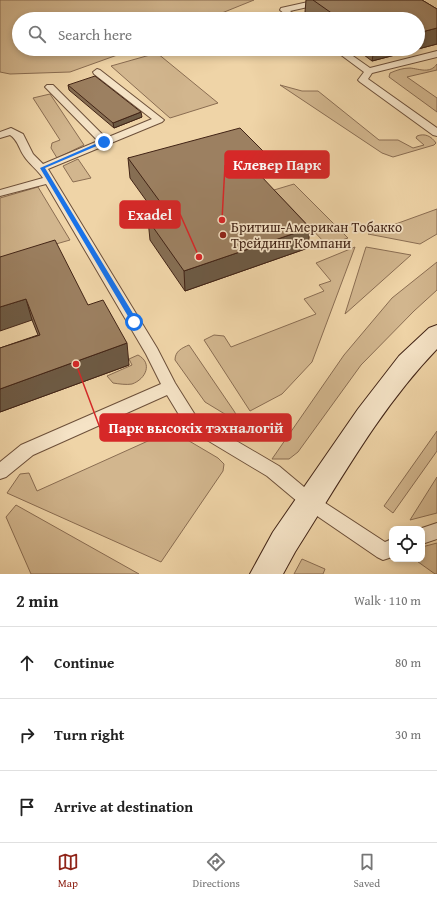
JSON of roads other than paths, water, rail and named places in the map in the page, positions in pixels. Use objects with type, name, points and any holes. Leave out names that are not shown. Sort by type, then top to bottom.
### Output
[{"type":"main road","points":[[266,574],[284,542],[366,417],[408,363],[437,334]]},
{"type":"lane","points":[[287,12],[284,10],[327,0]]},
{"type":"lane","points":[[437,54],[369,71],[364,80],[437,133]]},
{"type":"lane","points":[[347,56],[369,71]]},
{"type":"lane","points":[[42,168],[159,120],[97,72]]},
{"type":"lane","points":[[50,87],[104,142]]},
{"type":"lane","points":[[3,130],[19,136],[29,156],[42,168],[152,352],[170,387],[192,423],[273,471],[310,502],[383,552],[389,549]]},
{"type":"lane","points":[[0,193],[49,180]]},
{"type":"lane","points":[[0,472],[27,450],[170,387]]},
{"type":"lane","points":[[425,535],[437,531]]},
{"type":"place","name":"Клевер Парк","points":[[222,220]]},
{"type":"place","name":"Бритиш-Американ Тобакко Трейдинг Компани","points":[[223,235]]},
{"type":"place","name":"Exadel","points":[[199,257]]},
{"type":"place","name":"Парк высокіх тэхналогій","points":[[76,364]]}]
